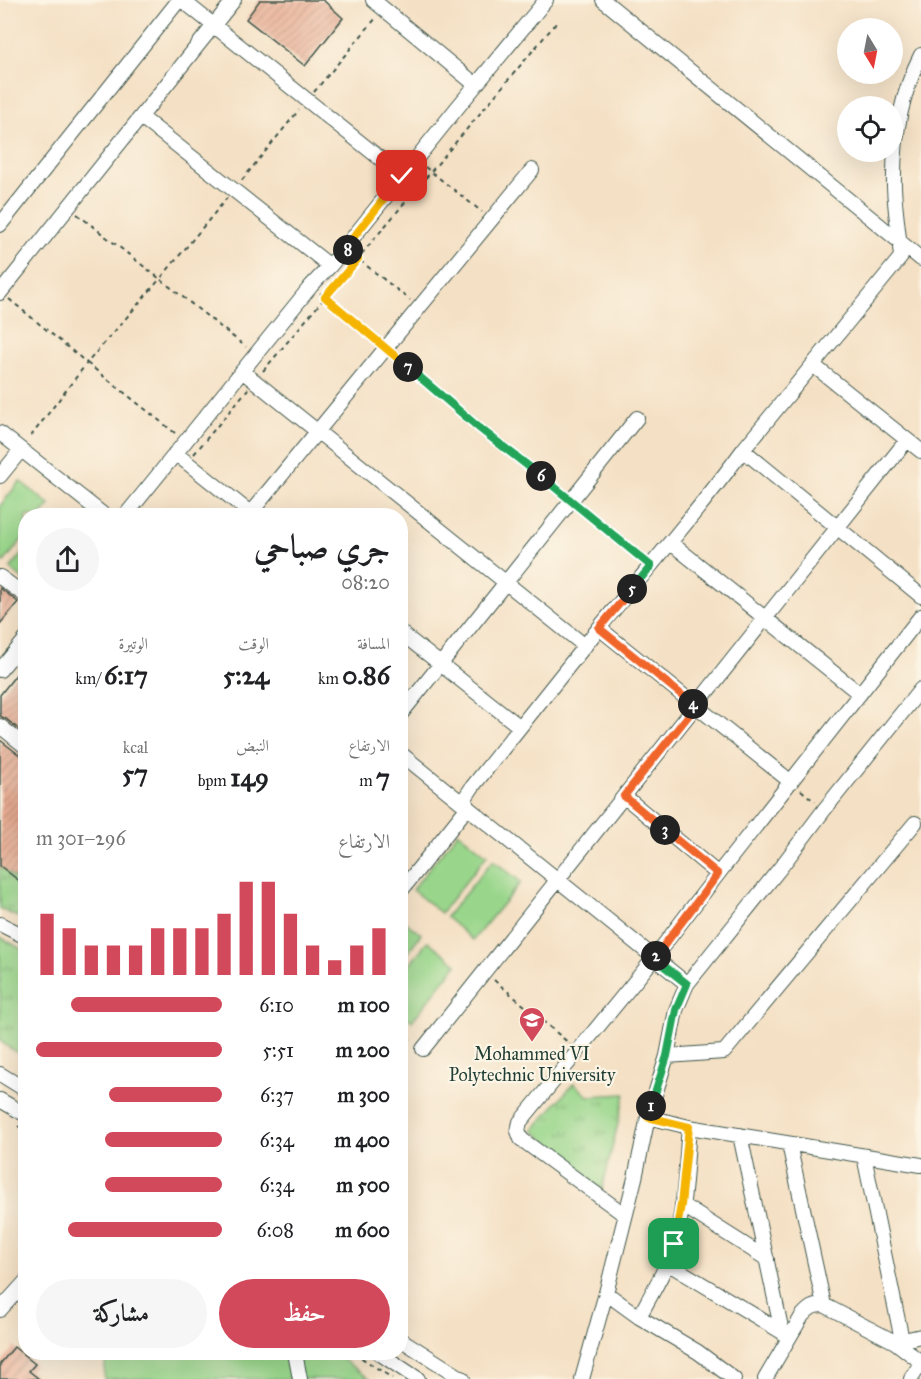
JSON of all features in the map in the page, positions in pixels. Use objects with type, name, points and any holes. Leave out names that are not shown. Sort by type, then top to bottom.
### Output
[{"type":"street","points":[[0,213],[169,0]]},
{"type":"street","points":[[0,225],[181,0],[402,176]]},
{"type":"street","points":[[0,292],[234,0]]},
{"type":"street","points":[[131,508],[546,0]]},
{"type":"street","points":[[603,0],[921,259]]},
{"type":"street","points":[[378,4],[476,85]]},
{"type":"street","points":[[408,882],[467,808],[465,798],[473,786],[901,257],[894,188],[896,141],[906,92],[921,55]]},
{"type":"street","points":[[141,117],[330,266]]},
{"type":"street","points":[[257,508],[532,170]]},
{"type":"street","points":[[813,365],[921,451]]},
{"type":"street","points":[[242,371],[585,646]]},
{"type":"street","points":[[408,705],[637,418]]},
{"type":"street","points":[[0,433],[95,508]]},
{"type":"street","points":[[423,1049],[907,440]]},
{"type":"street","points":[[0,476],[21,450]]},
{"type":"street","points":[[743,450],[921,596]]},
{"type":"street","points":[[175,453],[242,508]]},
{"type":"street","points":[[671,543],[860,694]]},
{"type":"street","points":[[0,577],[18,590]]},
{"type":"street","points":[[625,1215],[521,1139],[520,1122],[654,958],[921,616]]},
{"type":"street","points":[[599,628],[791,782]]},
{"type":"street","points":[[408,638],[520,727]]},
{"type":"street","points":[[0,670],[18,649]]},
{"type":"street","points":[[582,1379],[635,1178],[648,1117],[667,1056],[676,1010],[687,984],[921,689]]},
{"type":"street","points":[[0,726],[18,741]]},
{"type":"street","points":[[408,760],[687,984]]},
{"type":"street","points":[[624,796],[718,874]]},
{"type":"street","points":[[667,1056],[724,1052],[915,823]]},
{"type":"street","points":[[0,924],[18,933]]},
{"type":"street","points":[[0,1074],[18,1085]]},
{"type":"street","points":[[0,1100],[18,1110]]},
{"type":"street","points":[[648,1117],[689,1127],[921,1165]]},
{"type":"street","points":[[639,1317],[667,1263],[676,1237],[689,1127]]},
{"type":"street","points":[[740,1135],[786,1336]]},
{"type":"street","points":[[789,1144],[824,1305]]},
{"type":"street","points":[[864,1156],[899,1341]]},
{"type":"street","points":[[681,1205],[767,1259]]},
{"type":"street","points":[[667,1263],[786,1336]]},
{"type":"street","points":[[0,1310],[18,1290]]},
{"type":"street","points":[[606,1293],[639,1317],[698,1352],[734,1379]]},
{"type":"street","points":[[765,1379],[786,1336],[809,1308],[816,1305],[824,1305],[899,1341],[921,1362],[911,1379]]},
{"type":"street","points":[[899,1341],[921,1336]]},
{"type":"street","points":[[408,1343],[463,1379]]},
{"type":"street","points":[[296,1360],[300,1379]]},
{"type":"street","points":[[390,1360],[418,1379]]},
{"type":"path","points":[[21,450],[87,363],[308,100],[378,4]]},
{"type":"path","points":[[186,462],[557,22]]},
{"type":"path","points":[[415,159],[491,220]]},
{"type":"path","points":[[69,207],[255,354]]},
{"type":"path","points":[[345,248],[419,308]]},
{"type":"path","points":[[311,286],[478,427],[651,566]]},
{"type":"path","points":[[0,292],[185,441]]},
{"type":"path","points":[[791,782],[824,810]]},
{"type":"path","points":[[484,971],[579,1051]]},
{"type":"path","points":[[408,1037],[423,1049]]},
{"type":"path","points":[[364,1360],[393,1379]]},
{"type":"green space","points":[[20,481],[50,505],[48,508],[18,508],[18,545],[4,562],[0,559],[0,506]]},
{"type":"green space","points":[[18,559],[18,575],[10,569]]},
{"type":"green space","points":[[458,832],[487,855],[441,913],[412,890]]},
{"type":"green space","points":[[493,860],[521,882],[473,940],[446,917]]},
{"type":"green space","points":[[0,866],[18,880],[18,917],[0,909]]},
{"type":"green space","points":[[408,924],[421,934],[408,952]]},
{"type":"green space","points":[[0,937],[18,947],[18,1053],[0,1041]]},
{"type":"green space","points":[[428,941],[457,964],[412,1021],[408,1018],[408,966]]},
{"type":"green space","points":[[574,1083],[588,1096],[625,1094],[602,1190],[533,1130]]},
{"type":"green space","points":[[105,1360],[343,1360],[370,1379],[104,1379]]},
{"type":"building","points":[[260,0],[323,0],[343,18],[305,66],[246,19]]},
{"type":"building","points":[[0,588],[18,602],[0,624]]},
{"type":"building","points":[[18,672],[18,729],[0,716],[0,695]]},
{"type":"building","points":[[0,740],[18,754],[18,880],[0,866]]},
{"type":"building","points":[[14,1347],[18,1350],[18,1360],[30,1360],[35,1364],[29,1371],[39,1379],[0,1379],[0,1364]]},
{"type":"place","name":"Mohammed VI Polytechnic University","points":[[532,1043]]},
{"type":"route","points":[[402,176],[345,248],[358,259],[325,297],[478,427],[651,566],[599,628],[696,706],[624,796],[718,874],[654,958],[687,984],[676,1010],[667,1056],[648,1117],[689,1127],[681,1205],[674,1244]]}]
